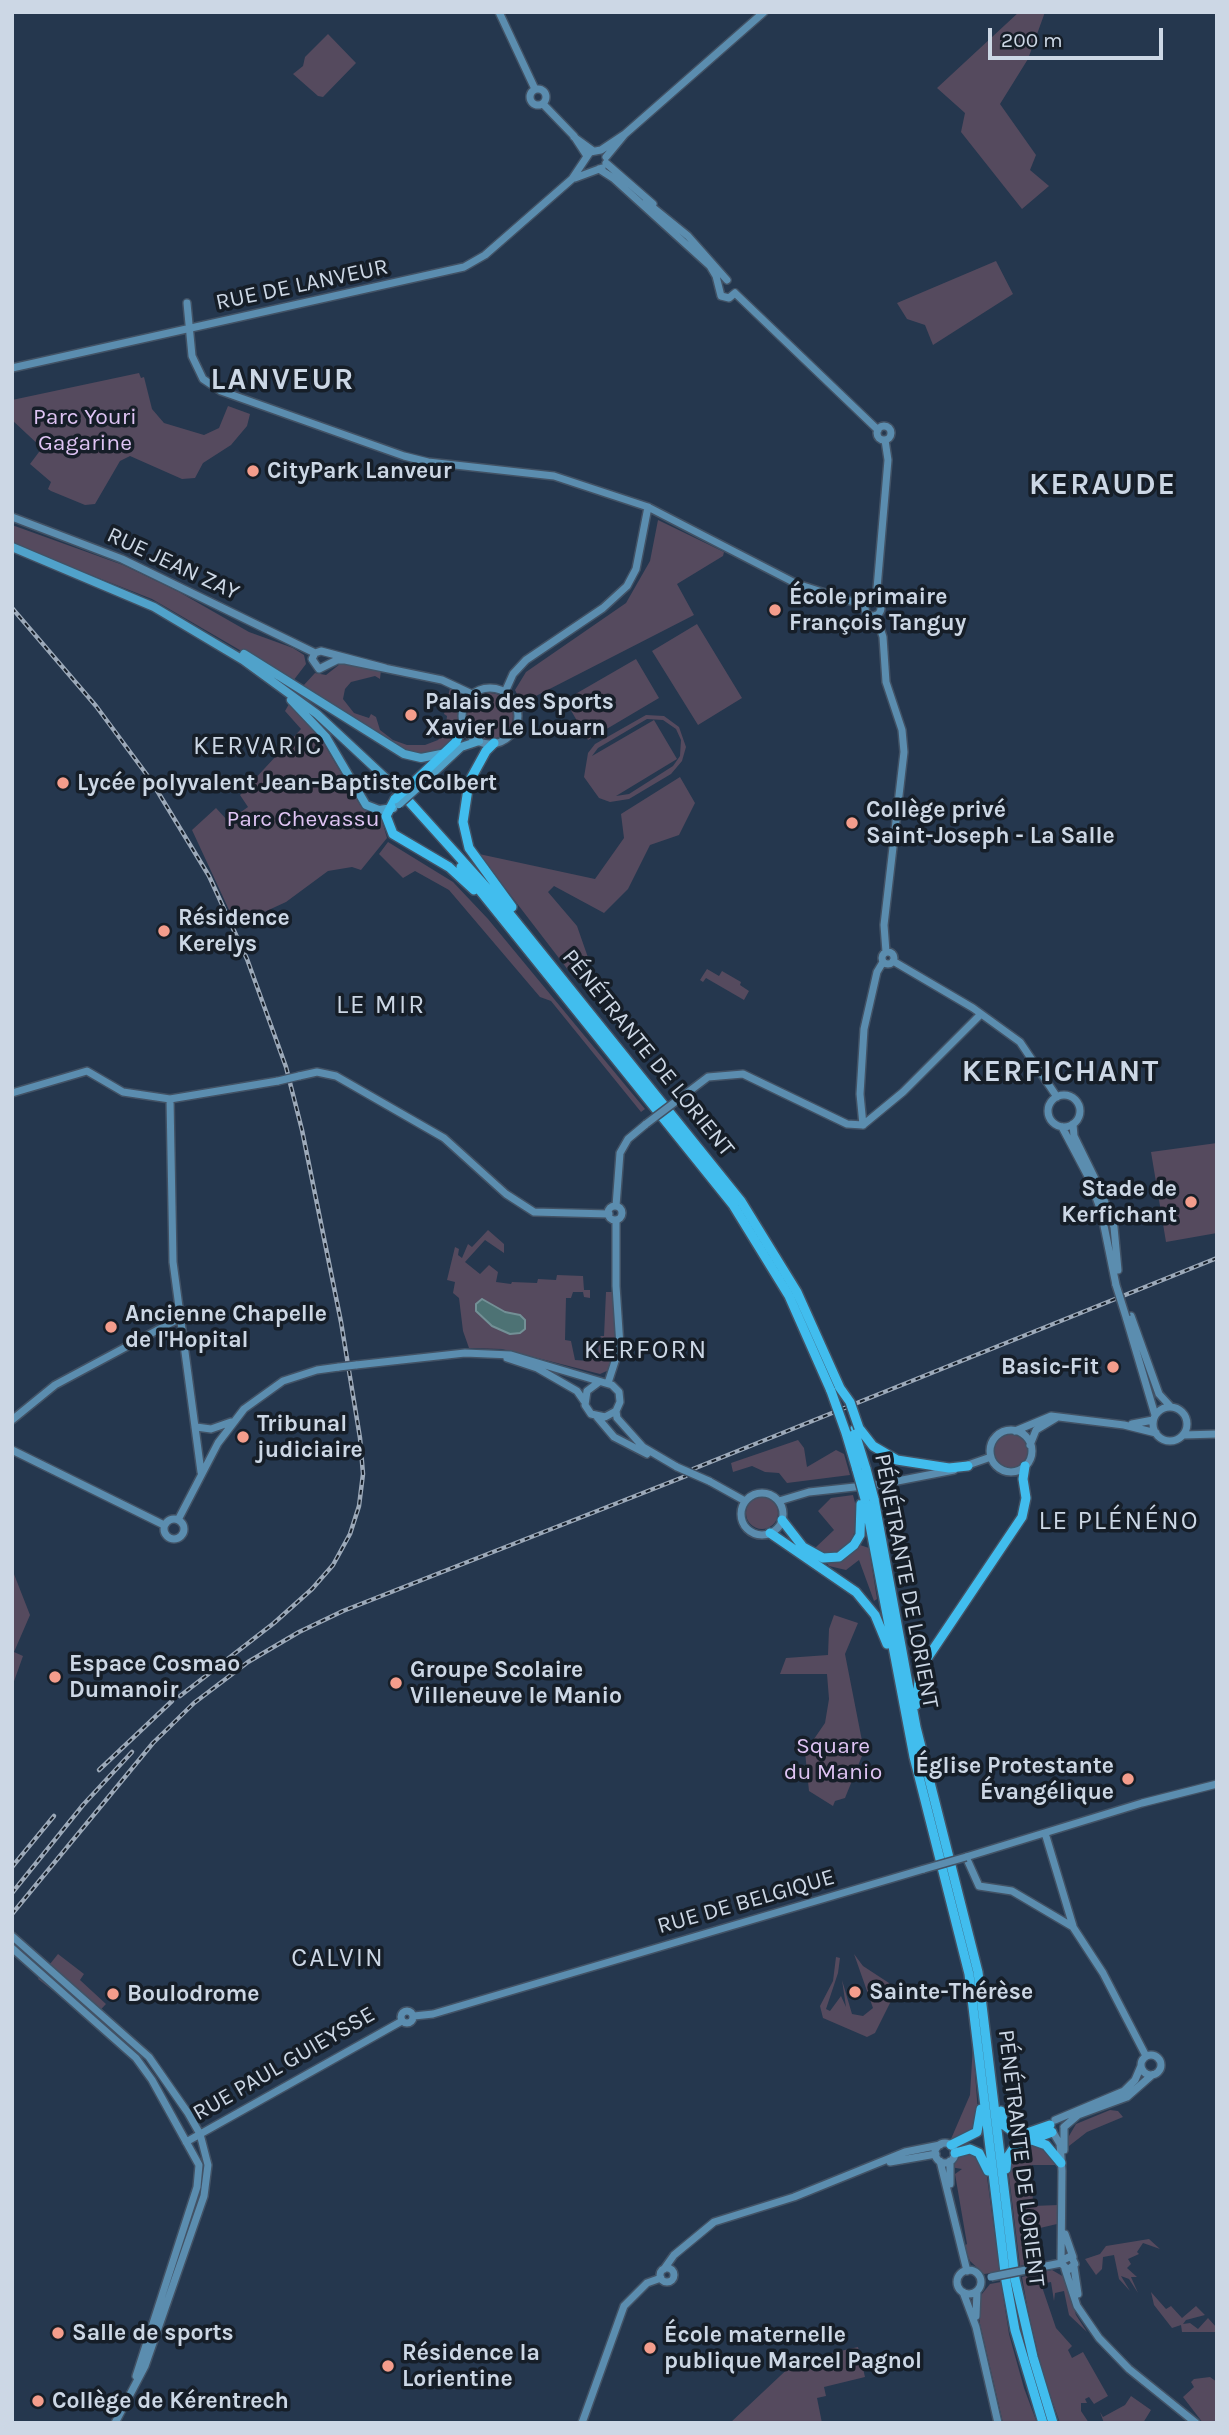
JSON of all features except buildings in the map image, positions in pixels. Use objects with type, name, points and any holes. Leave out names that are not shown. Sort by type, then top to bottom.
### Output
[{"type":"highway","points":[[463,724],[460,736],[388,810],[387,823],[393,834],[449,867],[480,897],[523,948],[537,959]]},
{"type":"highway","points":[[494,743],[486,751],[466,791],[463,822],[469,848],[616,1043]]},
{"type":"highway","name":"PÉNÉTRANTE DE LORIENT","points":[[400,800],[537,959],[704,1165],[746,1224],[798,1314],[836,1390]]},
{"type":"highway","name":"PÉNÉTRANTE DE LORIENT","points":[[400,800],[505,908],[710,1160],[760,1230],[797,1292],[853,1430],[859,1470],[927,1772],[978,1972],[1021,2310],[1053,2423]]},
{"type":"highway","points":[[853,1430],[897,1460],[949,1468],[968,1466]]},
{"type":"highway","points":[[927,1772],[916,1703],[920,1673],[930,1653],[1022,1517],[1026,1498],[1023,1479],[1025,1466]]},
{"type":"highway","points":[[782,1520],[803,1547],[823,1558],[839,1557],[854,1545],[860,1535],[866,1499],[859,1470]]},
{"type":"highway","name":"PÉNÉTRANTE DE LORIENT","points":[[866,1499],[914,1757],[971,1985],[1006,2281],[1018,2340],[1043,2423]]},
{"type":"highway","points":[[770,1533],[849,1587],[876,1615],[886,1640],[914,1757]]},
{"type":"highway","points":[[978,1972],[1004,2125],[1021,2134],[1053,2128]]},
{"type":"highway","points":[[952,2153],[977,2133],[982,2115],[971,1985]]},
{"type":"highway","points":[[1021,2310],[1006,2166],[1010,2151],[1053,2128]]},
{"type":"highway","points":[[1030,2140],[1046,2145],[1061,2167]]},
{"type":"highway","points":[[952,2153],[975,2150],[983,2156],[988,2165],[995,2229],[1006,2281]]},
{"type":"main road","points":[[499,12],[535,89],[544,92],[546,97],[543,104],[601,165],[709,266],[719,285],[719,294],[724,297],[735,293]]},
{"type":"main road","points":[[601,165],[625,134],[764,12]]},
{"type":"main road","name":"RUE DE LANVEUR","points":[[12,368],[464,267],[485,256],[572,179],[591,154],[625,134]]},
{"type":"main road","points":[[591,154],[688,236],[727,280],[734,284],[735,293],[878,430],[883,426],[889,428],[891,435],[885,440],[888,460],[876,600],[881,608],[876,615]]},
{"type":"main road","name":"RUE DE LANVEUR","points":[[572,179],[601,165]]},
{"type":"main road","points":[[719,285],[727,280]]},
{"type":"main road","points":[[187,303],[187,330],[195,365],[203,379],[221,391],[404,456],[428,462],[554,477],[649,507],[797,584],[866,606]]},
{"type":"main road","points":[[505,692],[513,674],[526,660],[603,608],[627,586],[636,569],[649,507]]},
{"type":"main road","name":"RUE JEAN ZAY","points":[[12,517],[122,559],[315,653]]},
{"type":"main road","name":"PÉNÉTRANTE DE LORIENT","points":[[12,547],[122,592],[203,634],[243,660],[317,714],[400,800]]},
{"type":"main road","points":[[866,606],[876,600]]},
{"type":"main road","points":[[866,606],[869,614],[876,615]]},
{"type":"main road","points":[[876,615],[883,637],[886,682],[902,730],[904,752],[884,930],[884,962]]},
{"type":"main road","points":[[203,634],[226,642],[404,754],[421,758],[446,752]]},
{"type":"main road","points":[[321,651],[329,658],[324,668],[316,667],[312,659],[315,653],[321,651]]},
{"type":"main road","points":[[329,658],[346,655],[385,668],[442,680],[472,694]]},
{"type":"main road","points":[[243,660],[299,706],[321,732],[366,805],[388,810]]},
{"type":"main road","points":[[416,784],[466,743],[494,743],[510,735],[517,722],[516,707],[505,692],[490,688],[472,694],[462,710],[463,724],[468,733],[479,741]]},
{"type":"main road","points":[[886,952],[893,954],[893,961]]},
{"type":"main road","points":[[863,1125],[860,1094],[864,1029],[877,972],[884,962],[893,961],[981,1014],[1024,1046],[1057,1097]]},
{"type":"main road","points":[[584,1401],[587,1391],[604,1382],[620,1346],[615,1286],[616,1220],[622,1212],[617,1206],[620,1153],[628,1139],[708,1077],[743,1073],[847,1124],[863,1125],[903,1092],[981,1014]]},
{"type":"main road","points":[[12,1093],[87,1071],[123,1092],[170,1099],[317,1072],[336,1076],[444,1138],[506,1194],[534,1212],[609,1214],[616,1220]]},
{"type":"main road","points":[[1062,1127],[1073,1124],[1080,1116],[1077,1102],[1068,1095],[1057,1097],[1050,1105],[1049,1115],[1054,1123],[1062,1127],[1089,1179],[1109,1238],[1129,1316],[1159,1394],[1171,1407],[1179,1410],[1186,1422],[1213,1433]]},
{"type":"main road","points":[[170,1099],[173,1262],[201,1472]]},
{"type":"main road","points":[[1073,1124],[1074,1136],[1100,1189],[1114,1227],[1119,1285]]},
{"type":"main road","points":[[609,1214],[611,1208],[617,1206]]},
{"type":"main road","points":[[1129,1316],[1156,1433]]},
{"type":"main road","points":[[12,1420],[55,1385],[180,1318]]},
{"type":"main road","points":[[196,1427],[211,1429],[231,1422],[283,1381],[317,1370],[465,1353],[510,1354],[604,1382],[619,1392],[620,1402],[610,1416],[597,1417]]},
{"type":"main road","points":[[465,1353],[508,1359],[537,1368],[577,1391],[588,1411],[597,1417],[614,1437],[709,1481],[745,1502]]},
{"type":"main road","points":[[1124,1425],[1154,1418],[1162,1409],[1171,1407]]},
{"type":"main road","points":[[616,1411],[617,1418],[643,1447],[664,1460]]},
{"type":"main road","points":[[991,1458],[994,1439],[1004,1432],[1015,1431],[1044,1417],[1124,1425],[1156,1433],[1167,1441],[1183,1435],[1213,1433]]},
{"type":"main road","points":[[1030,1445],[1042,1424],[1063,1417]]},
{"type":"main road","points":[[178,1520],[201,1472],[231,1422]]},
{"type":"main road","points":[[1183,1435],[1186,1422]]},
{"type":"main road","points":[[991,1458],[1005,1471],[1016,1471],[1025,1466],[1031,1457],[1030,1445],[1026,1438],[1015,1431]]},
{"type":"main road","points":[[12,1450],[164,1525]]},
{"type":"main road","points":[[779,1501],[782,1520],[770,1533],[757,1534],[746,1527],[741,1514],[745,1502],[762,1493],[779,1501],[809,1492],[936,1475],[991,1458]]},
{"type":"main road","points":[[164,1525],[170,1519],[178,1520]]},
{"type":"main road","points":[[164,1525],[165,1536],[176,1539],[184,1531],[178,1520]]},
{"type":"main road","name":"RUE DE BELGIQUE","points":[[402,2021],[410,2023],[414,2016],[433,2014],[966,1857],[1142,1802],[1169,1798],[1217,1784]]},
{"type":"main road","points":[[1045,1833],[1073,1927],[1103,1973],[1146,2056]]},
{"type":"main road","points":[[966,1857],[979,1886],[1012,1891],[1073,1927]]},
{"type":"main road","points":[[12,1936],[126,2034],[166,2078],[200,2134],[208,2165],[208,2183],[145,2366],[115,2423]]},
{"type":"main road","points":[[12,1948],[119,2041],[152,2080],[199,2165],[199,2178],[136,2373],[136,2381]]},
{"type":"main road","name":"RUE PAUL GUIEYSSE","points":[[186,2142],[402,2021]]},
{"type":"main road","points":[[1053,2128],[1124,2091],[1135,2080],[1146,2056]]},
{"type":"main road","points":[[1053,2128],[1064,2129],[1084,2112],[1127,2097],[1159,2071],[1161,2062],[1155,2056],[1146,2056]]},
{"type":"main road","points":[[1141,2066],[1145,2073],[1152,2075]]},
{"type":"main road","points":[[1053,2128],[1060,2120],[1064,2129],[1061,2167]]},
{"type":"main road","points":[[1053,2128],[1059,2144],[1065,2265],[1084,2318],[1129,2369],[1196,2423]]},
{"type":"main road","points":[[661,2278],[664,2269],[704,2228],[729,2216],[794,2197],[914,2149],[940,2145],[952,2153]]},
{"type":"main road","points":[[940,2145],[938,2157],[967,2271]]},
{"type":"main road","points":[[876,2164],[952,2153]]},
{"type":"main road","points":[[952,2153],[953,2212]]},
{"type":"main road","points":[[976,2327],[976,2291],[981,2280],[1065,2265],[1073,2257],[1063,2228]]},
{"type":"main road","points":[[582,2423],[624,2306],[647,2283],[661,2278],[669,2281],[682,2249]]},
{"type":"main road","points":[[664,2269],[673,2273]]},
{"type":"main road","points":[[967,2271],[976,2272],[981,2280]]},
{"type":"main road","points":[[967,2271],[958,2281],[976,2327],[998,2423]]},
{"type":"main road","points":[[963,2292],[976,2291]]},
{"type":"green space","points":[[1019,12],[1045,12],[1028,59],[1000,104],[1036,155],[1030,170],[1049,186],[1022,209],[961,132],[965,113],[937,88]]},
{"type":"green space","points":[[328,34],[356,63],[323,97],[318,96],[293,74],[303,66],[305,57]]},
{"type":"green space","points":[[996,261],[1013,294],[933,345],[925,325],[907,319],[897,303]]},
{"type":"green space","name":"Parc Youri Gagarine","points":[[139,373],[141,378],[144,377],[152,409],[164,423],[204,435],[219,428],[228,406],[250,414],[247,426],[231,445],[203,463],[195,478],[182,479],[130,456],[120,461],[95,504],[85,505],[48,489],[51,482],[30,464],[42,448],[12,420],[12,400]]},
{"type":"green space","points":[[658,520],[724,552],[723,556],[677,584],[694,615],[532,698],[518,696],[515,690],[526,672],[626,603],[650,561]]},
{"type":"green space","points":[[12,525],[123,565],[179,592],[249,632],[293,648],[304,655],[306,664],[293,681],[152,599],[12,544]]},
{"type":"green space","points":[[697,624],[742,698],[698,725],[652,651]]},
{"type":"green space","points":[[636,659],[659,698],[588,740],[565,700]]},
{"type":"green space","points":[[340,664],[381,670],[380,679],[375,676],[351,682],[345,689],[343,699],[354,713],[369,718],[371,714],[376,717],[380,730],[393,740],[407,745],[425,745],[438,740],[445,732],[447,716],[444,714],[450,688],[455,691],[460,695],[460,726],[454,741],[440,751],[423,755],[406,752],[303,686],[315,673],[326,675]]},
{"type":"green space","points":[[490,693],[506,700],[513,716],[506,732],[490,739],[474,732],[467,716],[474,700]]},
{"type":"green space","name":"Parc Chevassu","points":[[289,704],[321,739],[360,805],[381,817],[387,838],[361,870],[352,867],[328,871],[286,902],[236,925],[192,830],[216,808],[228,821],[248,807],[240,795],[301,729],[285,711]]},
{"type":"green space","points":[[646,715],[664,716],[679,727],[686,747],[682,761],[671,774],[629,799],[610,802],[599,798],[584,777],[588,753],[595,744]],"holes":[[[647,719],[663,720],[676,729],[681,740],[680,756],[673,766],[629,794],[616,796],[677,759],[654,720],[592,756],[598,748]]]},
{"type":"green space","points":[[680,777],[695,803],[679,835],[650,845],[628,889],[604,913],[554,886],[548,892],[577,926],[592,969],[575,979],[479,854],[595,879],[624,838],[621,814]]},
{"type":"green space","points":[[388,842],[453,882],[488,919],[645,1109],[641,1112],[551,1001],[540,997],[449,890],[415,871],[403,878],[379,854]]},
{"type":"green space","points":[[707,969],[719,976],[722,971],[741,982],[740,985],[749,991],[744,1000],[706,978],[703,982],[700,980]]},
{"type":"green space","points":[[1217,1143],[1217,1233],[1166,1242],[1151,1152]]},
{"type":"green space","points":[[488,1230],[504,1244],[504,1253],[485,1240],[465,1262],[480,1274],[489,1265],[498,1272],[496,1282],[537,1283],[538,1279],[556,1280],[557,1275],[583,1276],[584,1290],[590,1290],[590,1298],[584,1297],[583,1292],[573,1292],[571,1298],[566,1298],[565,1340],[571,1341],[575,1360],[590,1361],[591,1355],[598,1355],[599,1340],[604,1353],[605,1341],[600,1336],[604,1336],[606,1292],[612,1292],[618,1346],[609,1370],[600,1374],[502,1349],[469,1348],[463,1331],[459,1298],[453,1293],[455,1282],[447,1280],[455,1247],[459,1249],[458,1255],[462,1258],[468,1244],[472,1247]]},
{"type":"green space","points":[[1011,1434],[1023,1439],[1028,1451],[1023,1463],[1011,1468],[999,1463],[994,1451],[999,1439]]},
{"type":"green space","points":[[798,1440],[804,1448],[807,1467],[836,1450],[844,1454],[850,1475],[787,1483],[779,1473],[765,1472],[752,1466],[733,1472],[731,1463]]},
{"type":"green space","points":[[853,1495],[859,1518],[851,1542],[869,1548],[877,1599],[874,1601],[859,1560],[846,1570],[829,1566],[815,1548],[834,1530],[818,1511],[831,1498]]},
{"type":"green space","points":[[762,1497],[773,1502],[778,1513],[773,1524],[762,1529],[751,1524],[746,1513],[751,1502]]},
{"type":"green space","points":[[12,1569],[30,1615],[14,1652],[23,1656],[12,1687]]},
{"type":"green space","name":"Square du Manio","points":[[834,1615],[858,1623],[845,1654],[864,1751],[845,1798],[835,1801],[833,1806],[809,1791],[805,1752],[825,1723],[829,1699],[827,1674],[780,1674],[786,1658],[828,1655],[829,1629]]},
{"type":"green space","points":[[58,1954],[84,1974],[80,1980],[106,2004],[91,2020],[38,1979]]},
{"type":"green space","points":[[854,1954],[863,1966],[889,1983],[895,1993],[875,2033],[867,2037],[823,2018],[820,2006],[833,1981],[836,1957],[840,1958],[838,1973],[826,2009],[830,2011],[841,1996],[846,2007],[842,1980],[852,2014],[863,2016],[873,2008]]},
{"type":"green space","points":[[973,2044],[978,2114],[973,2131],[953,2141],[951,2139],[970,2095]]},
{"type":"green space","points":[[1110,2110],[1118,2111],[1123,2117],[1087,2132],[1069,2146],[1069,2136],[1076,2124]]},
{"type":"green space","points":[[1029,2143],[1041,2145],[1058,2165],[1032,2165],[1033,2206],[1058,2205],[1057,2224],[1040,2228],[1038,2241],[1042,2260],[1020,2266],[1008,2168],[1013,2151]]},
{"type":"green space","points":[[975,2153],[986,2170],[1000,2272],[984,2274],[970,2261],[964,2246],[967,2244],[955,2174],[962,2169],[950,2167],[961,2154]]},
{"type":"green space","points":[[1149,2239],[1160,2249],[1143,2243],[1137,2252],[1139,2254],[1128,2259],[1131,2264],[1127,2268],[1137,2277],[1131,2277],[1138,2293],[1129,2279],[1121,2276],[1130,2291],[1119,2279],[1114,2255],[1103,2257],[1102,2269],[1096,2275],[1085,2259],[1100,2254],[1106,2246]]},
{"type":"green space","points":[[1052,2270],[1064,2277],[1076,2315],[1087,2332],[1069,2315],[1064,2291],[1055,2293],[1054,2301],[1051,2282],[1041,2284],[1056,2328],[1072,2346],[1068,2350],[1072,2358],[1083,2352],[1108,2396],[1094,2404],[1089,2397],[1085,2399],[1087,2403],[1081,2403],[1081,2411],[1089,2423],[1060,2423],[1043,2375],[1022,2277]]},
{"type":"green space","points":[[1001,2282],[1009,2334],[1037,2423],[1003,2423],[977,2300],[990,2284]]},
{"type":"green space","points":[[1151,2292],[1166,2309],[1171,2306],[1182,2318],[1196,2306],[1205,2315],[1186,2320],[1183,2324],[1190,2323],[1198,2329],[1208,2318],[1217,2328],[1217,2332],[1182,2332],[1181,2325],[1172,2328],[1154,2305]]},
{"type":"green space","points":[[858,2347],[865,2377],[824,2387],[826,2396],[817,2398],[822,2423],[730,2423],[796,2361]]},
{"type":"green space","points":[[1210,2377],[1217,2382],[1217,2423],[1203,2423],[1183,2397],[1194,2387],[1191,2382],[1194,2379]]},
{"type":"green space","points":[[1131,2396],[1151,2410],[1143,2423],[1104,2423],[1100,2412],[1103,2417],[1125,2405]]},
{"type":"shaded area","points":[[482,1299],[505,1312],[520,1315],[525,1320],[525,1329],[520,1333],[510,1334],[492,1326],[476,1311],[476,1304]]},
{"type":"railway","points":[[12,608],[96,706],[150,779],[209,876],[247,959],[286,1067],[302,1130],[341,1322],[360,1438],[363,1474],[359,1506],[350,1534],[333,1565],[312,1589],[274,1623],[180,1696]]},
{"type":"railway","points":[[693,1469],[1217,1258]]},
{"type":"railway","points":[[12,1914],[153,1743],[194,1703],[248,1662],[299,1632],[343,1611],[686,1476]]},
{"type":"railway","points":[[99,1770],[172,1701]]},
{"type":"railway","points":[[12,1893],[83,1805],[132,1752]]},
{"type":"railway","points":[[12,1867],[54,1816]]},
{"type":"place","name":"CityPark Lanveur","points":[[253,471]]},
{"type":"place","name":"École primaire François Tanguy","points":[[775,610]]},
{"type":"place","name":"Palais des Sports Xavier Le Louarn","points":[[411,715]]},
{"type":"place","name":"Lycée polyvalent Jean-Baptiste Colbert","points":[[63,783]]},
{"type":"place","name":"Collège privé Saint-Joseph - La Salle","points":[[852,823]]},
{"type":"place","name":"Résidence Kerelys","points":[[164,931]]},
{"type":"place","name":"Stade de Kerfichant","points":[[1191,1202]]},
{"type":"place","name":"Ancienne Chapelle de l'Hopital","points":[[111,1327]]},
{"type":"place","name":"Basic-Fit","points":[[1113,1367]]},
{"type":"place","name":"Tribunal judiciaire","points":[[243,1437]]},
{"type":"place","name":"Espace Cosmao Dumanoir","points":[[55,1677]]},
{"type":"place","name":"Groupe Scolaire Villeneuve le Manio","points":[[396,1683]]},
{"type":"place","name":"Église Protestante Évangélique","points":[[1128,1779]]},
{"type":"place","name":"Sainte-Thérèse","points":[[855,1992]]},
{"type":"place","name":"Boulodrome","points":[[113,1994]]},
{"type":"place","name":"Salle de sports","points":[[58,2333]]},
{"type":"place","name":"École maternelle publique Marcel Pagnol","points":[[650,2348]]},
{"type":"place","name":"Résidence la Lorientine","points":[[388,2366]]},
{"type":"place","name":"Collège de Kérentrech","points":[[38,2401]]},
{"type":"district","name":"LANVEUR","points":[[283,380]]},
{"type":"district","name":"KERAUDE","points":[[1103,485]]},
{"type":"district","name":"KERVARIC","points":[[258,747]]},
{"type":"district","name":"LE MIR","points":[[381,1006]]},
{"type":"district","name":"KERFICHANT","points":[[1061,1072]]},
{"type":"district","name":"KERFORN","points":[[646,1351]]},
{"type":"district","name":"LE PLÉNÉNO","points":[[1119,1522]]},
{"type":"district","name":"CALVIN","points":[[338,1959]]}]
